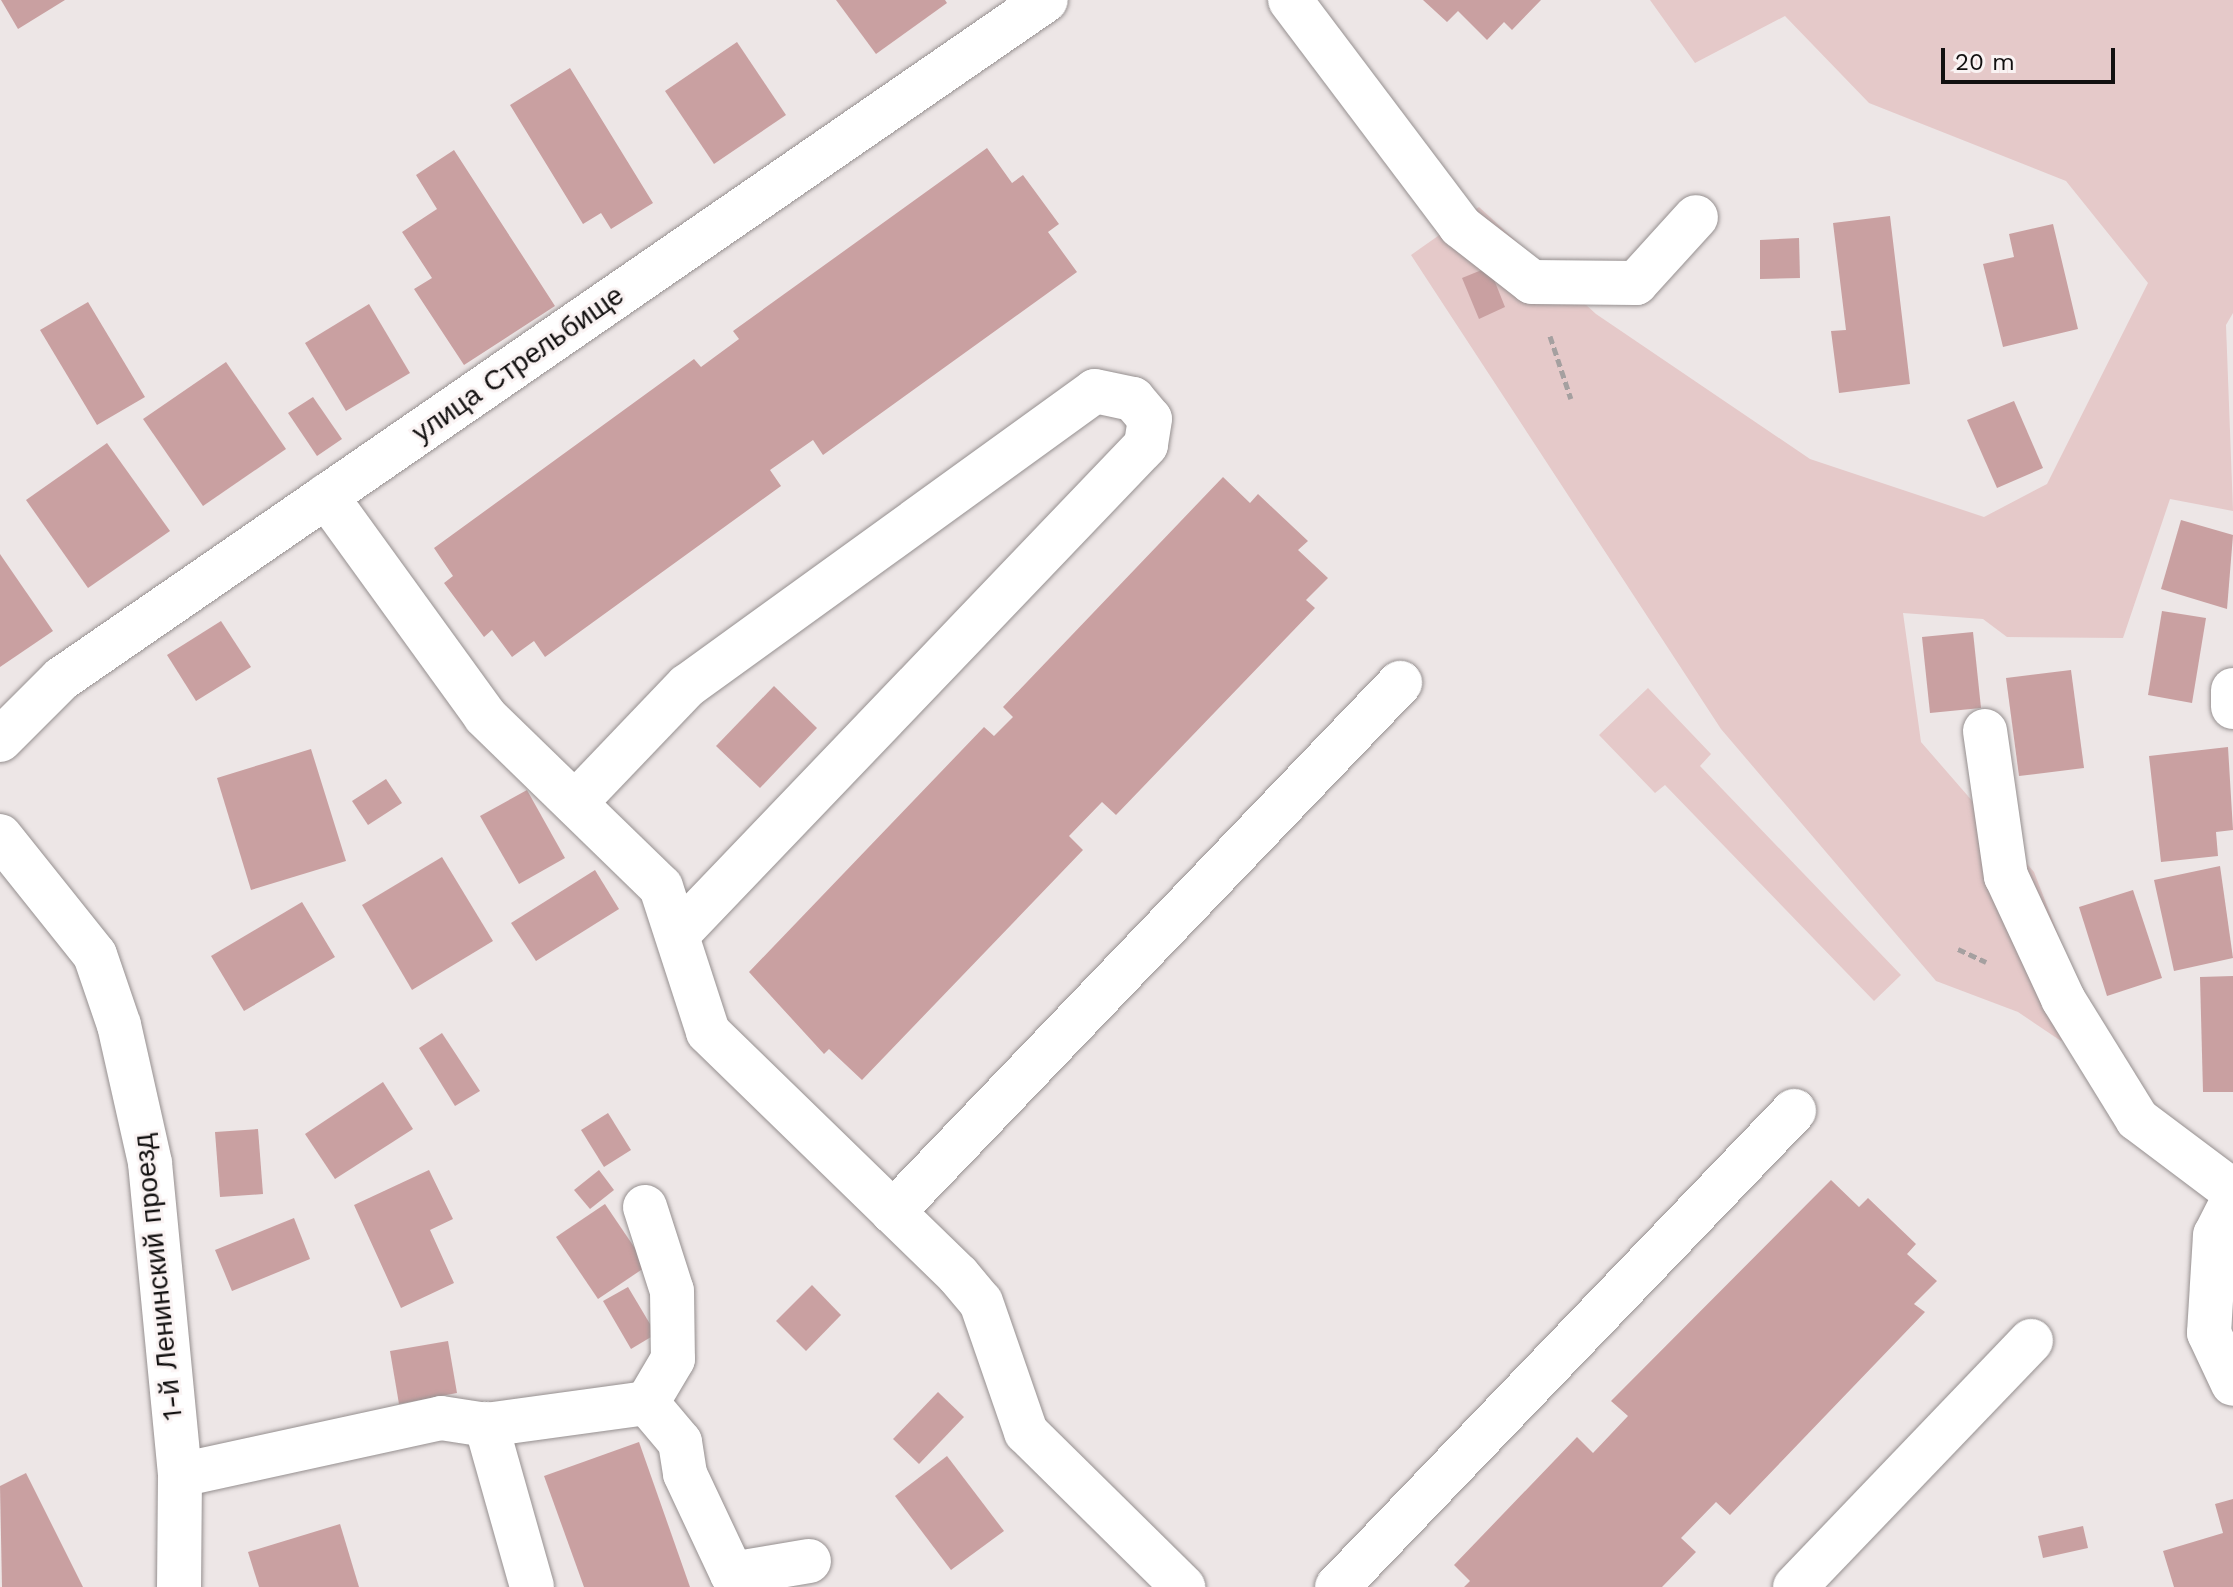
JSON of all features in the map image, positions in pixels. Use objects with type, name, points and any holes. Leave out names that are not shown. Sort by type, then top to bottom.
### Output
[{"type":"street","name":"улица Стрельбище","points":[[0,740],[61,679],[1046,0]]},
{"type":"street","points":[[1290,0],[1460,226],[1532,282],[1636,283],[1696,217]]},
{"type":"street","points":[[575,803],[687,686],[1095,391],[1133,399],[1150,419],[1146,445],[677,935]]},
{"type":"street","points":[[326,496],[485,716],[661,887],[708,1032],[981,1302],[1026,1432],[1183,1587]]},
{"type":"street","points":[[893,1212],[1400,683]]},
{"type":"street","points":[[2233,690],[2233,707]]},
{"type":"street","points":[[1985,731],[2006,876],[2063,999],[2137,1119],[2233,1191]]},
{"type":"street","name":"1-й Ленинский проезд","points":[[0,836],[51,890],[95,955],[130,1071],[150,1163],[180,1475],[179,1587]]},
{"type":"street","points":[[1337,1587],[1794,1111]]},
{"type":"street","points":[[2233,1200],[2215,1235],[2209,1333],[2233,1384]]},
{"type":"street","points":[[645,1207],[672,1291],[673,1359],[647,1403]]},
{"type":"street","points":[[1795,1587],[2031,1341]]},
{"type":"street","points":[[180,1475],[441,1418],[486,1424],[647,1403]]},
{"type":"street","points":[[647,1403],[680,1442],[685,1474],[732,1574],[809,1561]]},
{"type":"street","points":[[486,1424],[532,1587]]},
{"type":"path","points":[[1532,282],[1571,399]]},
{"type":"shaded area","points":[[1650,0],[2233,0],[2233,313],[2226,325],[2233,511],[2170,499],[2123,638],[2007,637],[1983,619],[1903,613],[1921,742],[2034,872],[2091,1019],[2061,1041],[2018,1012],[1936,981],[1721,729],[1411,255],[1479,207],[1596,314],[1810,459],[1984,517],[2047,484],[2148,283],[2066,181],[1869,103],[1785,16],[1695,63]]},
{"type":"shaded area","points":[[1648,688],[1711,754],[1700,766],[1901,975],[1874,1001],[1665,785],[1655,793],[1599,735]]},
{"type":"building","points":[[1,0],[65,0],[18,29]]},
{"type":"building","points":[[836,0],[945,0],[947,3],[876,54]]},
{"type":"building","points":[[1423,0],[1541,0],[1512,30],[1504,22],[1487,40],[1458,11],[1447,22]]},
{"type":"building","points":[[737,42],[786,115],[714,164],[665,91]]},
{"type":"building","points":[[570,68],[653,203],[611,229],[601,213],[583,224],[510,105]]},
{"type":"building","points":[[987,148],[1012,183],[1023,175],[1059,224],[1048,232],[1077,272],[823,455],[813,440],[770,470],[781,486],[545,657],[534,641],[512,657],[492,630],[484,637],[444,583],[453,576],[434,548],[694,359],[701,367],[739,339],[733,331]]},
{"type":"building","points":[[454,150],[555,306],[464,365],[414,289],[432,278],[402,232],[437,209],[416,175]]},
{"type":"building","points":[[1890,216],[1910,384],[1839,393],[1831,331],[1846,330],[1833,223]]},
{"type":"building","points":[[2053,224],[2078,329],[2003,347],[1983,264],[2014,257],[2009,234]]},
{"type":"building","points":[[1799,238],[1800,278],[1760,279],[1760,240]]},
{"type":"building","points":[[1489,267],[1505,307],[1479,319],[1462,278]]},
{"type":"building","points":[[88,302],[145,397],[97,425],[40,330]]},
{"type":"building","points":[[369,304],[410,373],[346,411],[305,343]]},
{"type":"building","points":[[226,362],[286,449],[203,506],[143,419]]},
{"type":"building","points":[[313,397],[342,439],[317,456],[288,413]]},
{"type":"building","points":[[2014,401],[2043,468],[1997,488],[1967,420]]},
{"type":"building","points":[[107,443],[170,531],[88,588],[26,500]]},
{"type":"building","points":[[1223,477],[1250,503],[1258,494],[1308,541],[1298,550],[1328,578],[1306,600],[1315,608],[1116,815],[1102,802],[1069,836],[1083,850],[862,1080],[829,1049],[824,1054],[749,972],[984,727],[994,736],[1013,717],[1003,707]]},
{"type":"building","points":[[2181,520],[2233,535],[2227,609],[2161,589]]},
{"type":"building","points":[[0,554],[53,631],[0,667]]},
{"type":"building","points":[[2162,611],[2206,618],[2192,703],[2148,695]]},
{"type":"building","points":[[221,621],[251,667],[196,701],[167,655]]},
{"type":"building","points":[[1973,632],[1981,708],[1930,713],[1922,637]]},
{"type":"building","points":[[2071,670],[2084,768],[2019,776],[2006,678]]},
{"type":"building","points":[[774,686],[817,728],[760,788],[716,746]]},
{"type":"building","points":[[2228,747],[2233,830],[2216,832],[2218,856],[2161,862],[2149,756]]},
{"type":"building","points":[[311,749],[346,861],[251,890],[217,778]]},
{"type":"building","points":[[386,779],[402,803],[368,825],[352,801]]},
{"type":"building","points":[[527,790],[565,858],[519,884],[480,816]]},
{"type":"building","points":[[442,857],[493,941],[412,990],[362,905]]},
{"type":"building","points":[[2220,866],[2233,958],[2174,971],[2154,880]]},
{"type":"building","points":[[595,870],[619,909],[536,961],[511,923]]},
{"type":"building","points":[[2133,890],[2162,978],[2107,996],[2079,907]]},
{"type":"building","points":[[302,902],[335,957],[244,1011],[211,956]]},
{"type":"building","points":[[2233,976],[2233,1092],[2203,1092],[2200,977]]},
{"type":"building","points":[[442,1033],[480,1091],[455,1106],[419,1048]]},
{"type":"building","points":[[383,1082],[413,1129],[335,1179],[305,1134]]},
{"type":"building","points":[[608,1113],[631,1150],[604,1167],[581,1130]]},
{"type":"building","points":[[258,1129],[263,1194],[220,1197],[215,1132]]},
{"type":"building","points":[[429,1170],[453,1219],[430,1230],[454,1283],[401,1308],[354,1205]]},
{"type":"building","points":[[599,1170],[614,1190],[590,1209],[574,1190]]},
{"type":"building","points":[[1831,1180],[1859,1207],[1868,1198],[1916,1244],[1907,1254],[1937,1281],[1914,1304],[1925,1312],[1730,1515],[1716,1502],[1681,1538],[1696,1552],[1662,1587],[1464,1587],[1470,1581],[1454,1565],[1577,1437],[1593,1453],[1628,1416],[1611,1401]]},
{"type":"building","points":[[605,1204],[647,1266],[598,1299],[556,1237]]},
{"type":"building","points":[[294,1218],[310,1259],[232,1291],[215,1250]]},
{"type":"building","points":[[812,1285],[841,1315],[806,1351],[776,1321]]},
{"type":"building","points":[[628,1287],[656,1334],[631,1349],[603,1301]]},
{"type":"building","points":[[448,1341],[457,1393],[399,1404],[390,1351]]},
{"type":"building","points":[[938,1392],[964,1417],[919,1464],[893,1439]]},
{"type":"building","points":[[639,1442],[690,1587],[584,1587],[544,1476]]},
{"type":"building","points":[[947,1456],[1004,1531],[951,1570],[895,1496]]},
{"type":"building","points":[[26,1473],[83,1587],[2,1587],[0,1486]]},
{"type":"building","points":[[2233,1499],[2233,1587],[2174,1587],[2163,1551],[2223,1533],[2215,1504]]},
{"type":"building","points":[[340,1524],[359,1587],[259,1587],[248,1552]]},
{"type":"building","points":[[2083,1526],[2088,1548],[2043,1558],[2038,1536]]}]
